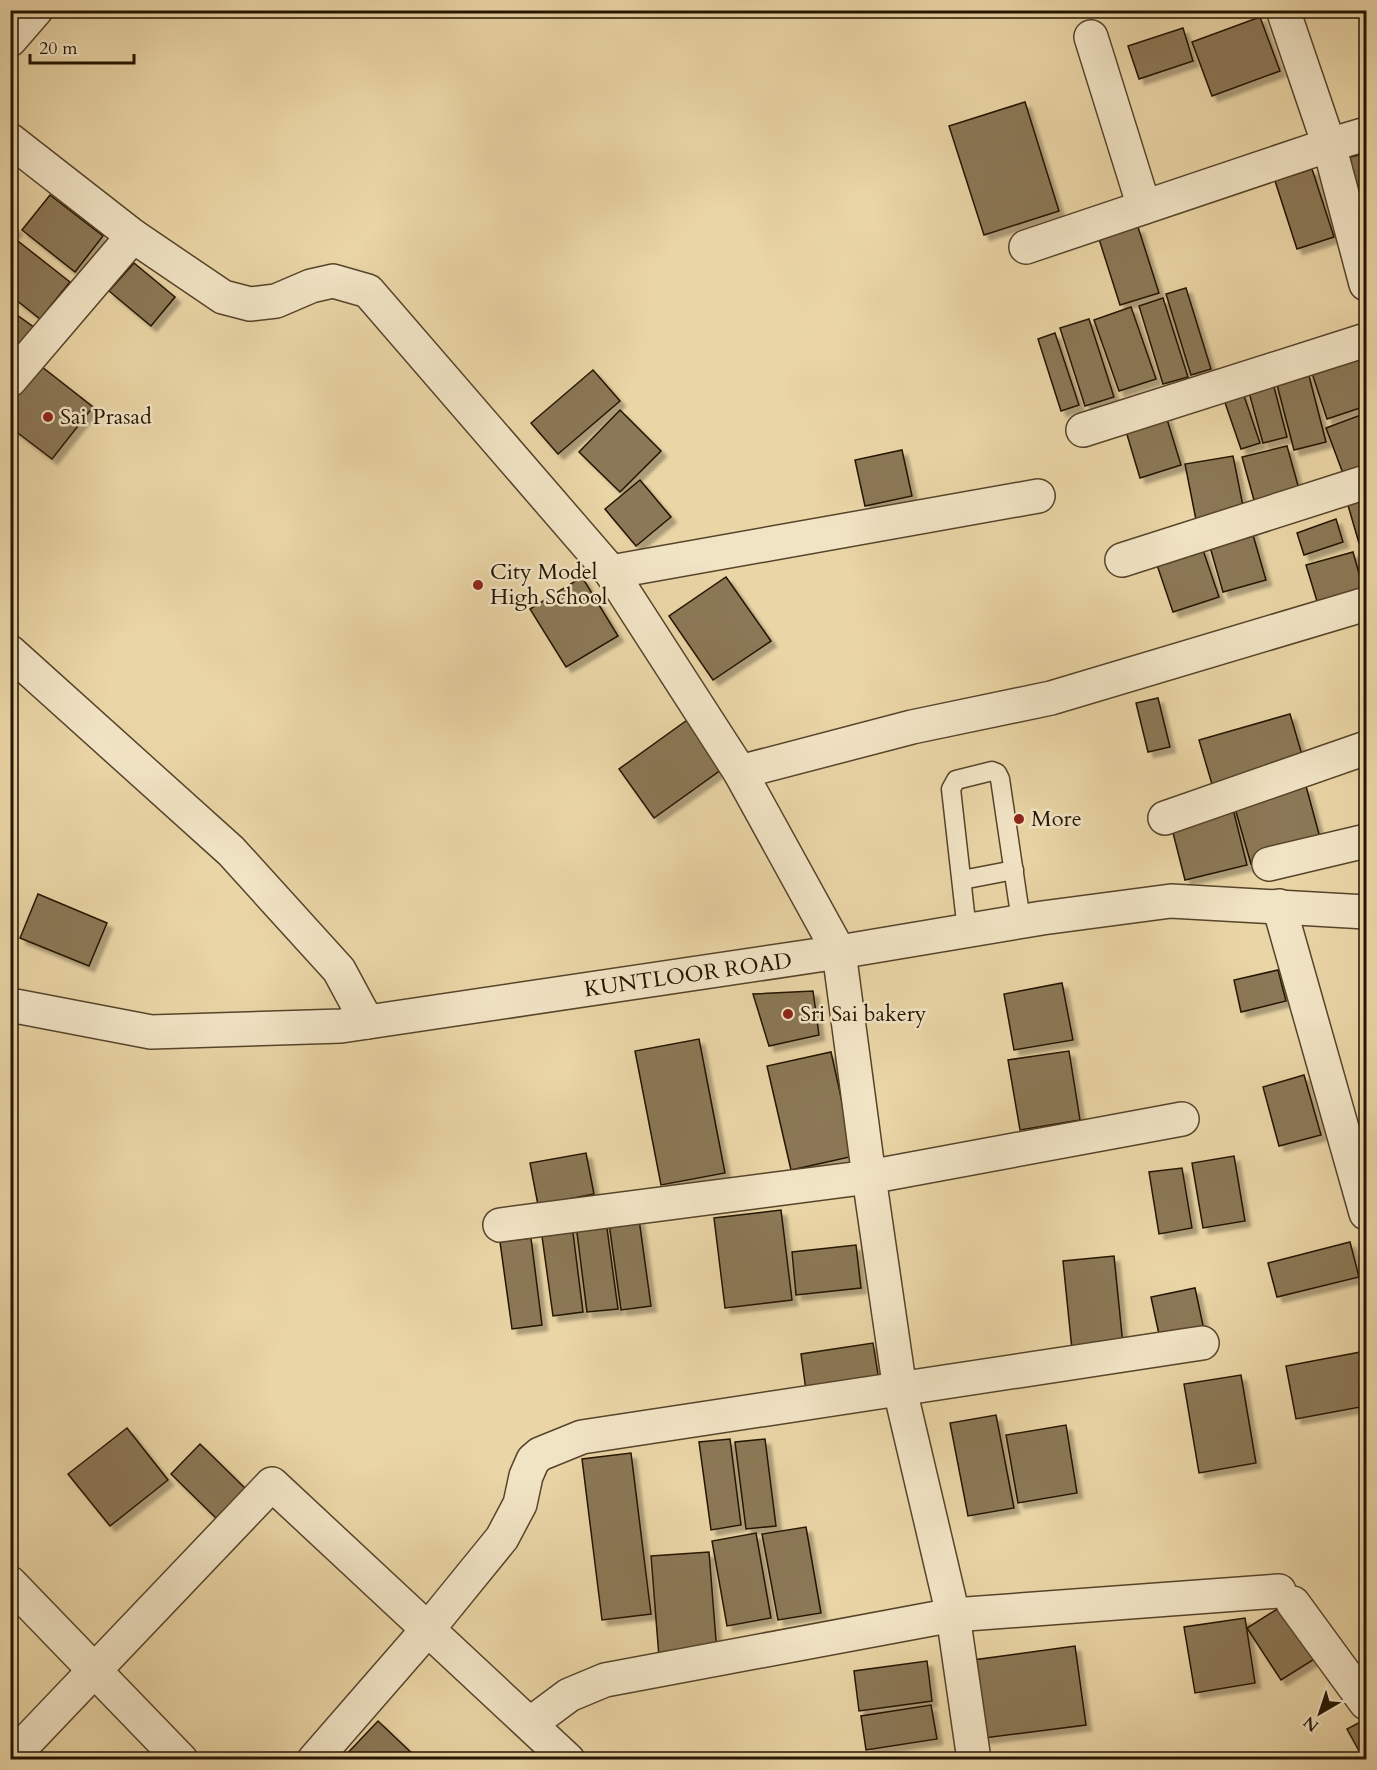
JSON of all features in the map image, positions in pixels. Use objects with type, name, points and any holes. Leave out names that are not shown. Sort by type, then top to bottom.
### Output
[{"type":"street","points":[[10,40],[36,10]]},
{"type":"street","points":[[1282,10],[1329,145],[1366,284]]},
{"type":"street","points":[[1091,37],[1144,207]]},
{"type":"street","points":[[1026,247],[1366,134]]},
{"type":"street","points":[[10,140],[133,236],[223,297],[250,304],[276,301],[311,286],[333,281],[368,291],[611,572],[740,772],[839,952],[900,1390],[953,1615],[974,1760]]},
{"type":"street","points":[[10,380],[133,236]]},
{"type":"street","points":[[1083,430],[1366,340]]},
{"type":"street","points":[[1122,560],[1366,482]]},
{"type":"street","points":[[611,572],[1038,496]]},
{"type":"street","points":[[740,772],[900,730],[1052,698],[1366,604]]},
{"type":"street","points":[[10,652],[231,851],[339,970],[367,1022]]},
{"type":"street","points":[[1165,818],[1366,748]]},
{"type":"street","points":[[1269,864],[1366,840]]},
{"type":"street","name":"KUNTLOOR ROAD","points":[[10,1005],[151,1032],[341,1026],[839,952],[1021,921],[1171,901],[1366,912]]},
{"type":"street","points":[[1279,906],[1366,1213]]},
{"type":"street","points":[[500,1225],[869,1177],[1182,1119]]},
{"type":"street","points":[[314,1760],[428,1629],[502,1538],[520,1504],[529,1468],[540,1454],[582,1437],[1202,1343]]},
{"type":"street","points":[[10,1759],[272,1484],[568,1760]]},
{"type":"street","points":[[10,1583],[181,1760]]},
{"type":"street","points":[[530,1724],[569,1695],[605,1680],[953,1615],[1286,1597],[1366,1703]]},
{"type":"lane","points":[[967,931],[951,789],[956,780],[992,771],[997,773],[1000,779],[1021,921]]},
{"type":"lane","points":[[962,880],[1014,870]]},
{"type":"building","points":[[1260,17],[1280,71],[1212,96],[1192,42]]},
{"type":"building","points":[[1183,28],[1193,61],[1139,79],[1128,46]]},
{"type":"building","points":[[1025,102],[1059,211],[984,235],[949,126]]},
{"type":"building","points":[[1366,153],[1366,234],[1343,159]]},
{"type":"building","points":[[1312,169],[1334,237],[1297,249],[1275,181]]},
{"type":"building","points":[[50,195],[103,236],[75,272],[22,230]]},
{"type":"building","points":[[10,224],[17,229],[10,237]]},
{"type":"building","points":[[1138,227],[1159,293],[1120,305],[1099,239]]},
{"type":"building","points":[[14,238],[70,282],[40,319],[10,295],[10,243]]},
{"type":"building","points":[[134,263],[175,297],[151,326],[109,291]]},
{"type":"building","points":[[1186,288],[1211,369],[1191,375],[1166,294]]},
{"type":"building","points":[[1163,298],[1188,377],[1163,384],[1139,306]]},
{"type":"building","points":[[1131,307],[1156,379],[1119,391],[1094,320]]},
{"type":"building","points":[[10,310],[35,328],[17,351],[10,346]]},
{"type":"building","points":[[1089,319],[1114,397],[1085,406],[1060,328]]},
{"type":"building","points":[[1055,333],[1079,405],[1061,411],[1038,339]]},
{"type":"building","points":[[1365,357],[1366,406],[1327,419],[1312,373]]},
{"type":"building","name":"Sai Prasad","points":[[37,363],[93,407],[52,459],[10,427],[10,397]]},
{"type":"building","points":[[593,370],[620,401],[558,454],[531,423]]},
{"type":"building","points":[[1308,372],[1326,442],[1294,450],[1276,381]]},
{"type":"building","points":[[1273,383],[1287,437],[1263,443],[1248,389]]},
{"type":"building","points":[[1241,387],[1260,443],[1241,449],[1222,394]]},
{"type":"building","points":[[620,410],[661,451],[620,492],[579,452]]},
{"type":"building","points":[[1366,413],[1366,468],[1344,476],[1326,428]]},
{"type":"building","points":[[1166,416],[1181,465],[1140,478],[1125,428]]},
{"type":"building","points":[[1287,446],[1299,489],[1254,500],[1242,457]]},
{"type":"building","points":[[902,450],[912,496],[865,506],[855,460]]},
{"type":"building","points":[[1233,456],[1245,516],[1197,525],[1185,464]]},
{"type":"building","points":[[640,480],[671,517],[636,546],[605,509]]},
{"type":"building","points":[[1366,489],[1366,541],[1359,543],[1345,495]]},
{"type":"building","points":[[1336,519],[1343,542],[1304,555],[1297,533]]},
{"type":"building","points":[[1251,528],[1266,580],[1223,592],[1208,540]]},
{"type":"building","points":[[1202,547],[1219,597],[1173,612],[1156,562]]},
{"type":"building","points":[[1353,552],[1366,598],[1320,611],[1306,565]]},
{"type":"building","points":[[582,577],[618,636],[566,667],[530,609]]},
{"type":"building","points":[[726,577],[771,641],[713,680],[669,616]]},
{"type":"building","points":[[1158,698],[1170,747],[1148,752],[1136,703]]},
{"type":"building","points":[[1290,714],[1305,765],[1214,791],[1199,740]]},
{"type":"building","points":[[690,718],[725,767],[654,818],[619,769]]},
{"type":"building","points":[[1306,786],[1322,845],[1251,864],[1234,805]]},
{"type":"building","points":[[1232,805],[1247,865],[1185,880],[1170,821]]},
{"type":"building","points":[[38,894],[107,923],[89,966],[20,938]]},
{"type":"building","points":[[1278,970],[1286,1001],[1241,1012],[1234,980]]},
{"type":"building","points":[[1062,983],[1073,1040],[1014,1050],[1004,994]]},
{"type":"building","name":"Sri Sai bakery","points":[[813,991],[819,1035],[769,1046],[753,994]]},
{"type":"building","points":[[699,1039],[725,1173],[661,1185],[635,1051]]},
{"type":"building","points":[[1069,1051],[1080,1120],[1020,1130],[1008,1060]]},
{"type":"building","points":[[831,1052],[854,1156],[791,1170],[767,1066]]},
{"type":"building","points":[[1304,1075],[1321,1135],[1279,1146],[1263,1087]]},
{"type":"building","points":[[586,1153],[594,1194],[538,1205],[530,1163]]},
{"type":"building","points":[[1234,1156],[1245,1221],[1203,1228],[1192,1163]]},
{"type":"building","points":[[1182,1168],[1192,1228],[1159,1234],[1149,1172]]},
{"type":"building","points":[[781,1210],[792,1300],[725,1308],[714,1218]]},
{"type":"building","points":[[639,1219],[651,1306],[621,1310],[609,1223]]},
{"type":"building","points":[[606,1221],[618,1309],[587,1312],[576,1225]]},
{"type":"building","points":[[572,1225],[583,1312],[553,1316],[541,1229]]},
{"type":"building","points":[[531,1238],[542,1325],[512,1329],[500,1242]]},
{"type":"building","points":[[1350,1242],[1359,1277],[1277,1297],[1268,1263]]},
{"type":"building","points":[[856,1245],[861,1288],[796,1295],[792,1252]]},
{"type":"building","points":[[1114,1256],[1123,1345],[1072,1350],[1063,1261]]},
{"type":"building","points":[[1195,1288],[1204,1330],[1160,1339],[1151,1297]]},
{"type":"building","points":[[873,1343],[880,1387],[807,1398],[801,1354]]},
{"type":"building","points":[[1366,1351],[1366,1406],[1296,1419],[1286,1366]]},
{"type":"building","points":[[1241,1375],[1256,1463],[1199,1473],[1184,1384]]},
{"type":"building","points":[[996,1415],[1014,1508],[968,1516],[950,1423]]},
{"type":"building","points":[[1066,1425],[1077,1493],[1018,1503],[1006,1435]]},
{"type":"building","points":[[127,1428],[168,1480],[110,1526],[68,1474]]},
{"type":"building","points":[[730,1439],[741,1525],[711,1530],[699,1442]]},
{"type":"building","points":[[765,1439],[776,1526],[746,1529],[735,1442]]},
{"type":"building","points":[[200,1444],[249,1492],[220,1522],[171,1474]]},
{"type":"building","points":[[631,1453],[651,1614],[602,1620],[582,1459]]},
{"type":"building","points":[[806,1527],[821,1613],[778,1620],[762,1534]]},
{"type":"building","points":[[756,1533],[771,1618],[727,1626],[712,1541]]},
{"type":"building","points":[[709,1552],[717,1653],[659,1657],[651,1556]]},
{"type":"building","points":[[1290,1601],[1324,1653],[1281,1680],[1247,1628]]},
{"type":"building","points":[[1245,1618],[1255,1683],[1195,1693],[1184,1627]]},
{"type":"building","points":[[1075,1646],[1086,1725],[984,1738],[973,1660]]},
{"type":"building","points":[[927,1661],[932,1701],[859,1711],[854,1671]]},
{"type":"building","points":[[931,1705],[937,1739],[866,1750],[861,1716]]},
{"type":"building","points":[[1366,1719],[1366,1760],[1364,1760],[1347,1729]]},
{"type":"building","points":[[378,1721],[419,1760],[341,1760]]},
{"type":"building","points":[[943,1755],[944,1760],[899,1760]]},
{"type":"place","name":"Sai Prasad","points":[[48,417]]},
{"type":"place","name":"City Model High School","points":[[478,585]]},
{"type":"place","name":"More","points":[[1019,819]]},
{"type":"place","name":"Sri Sai bakery","points":[[788,1014]]}]
